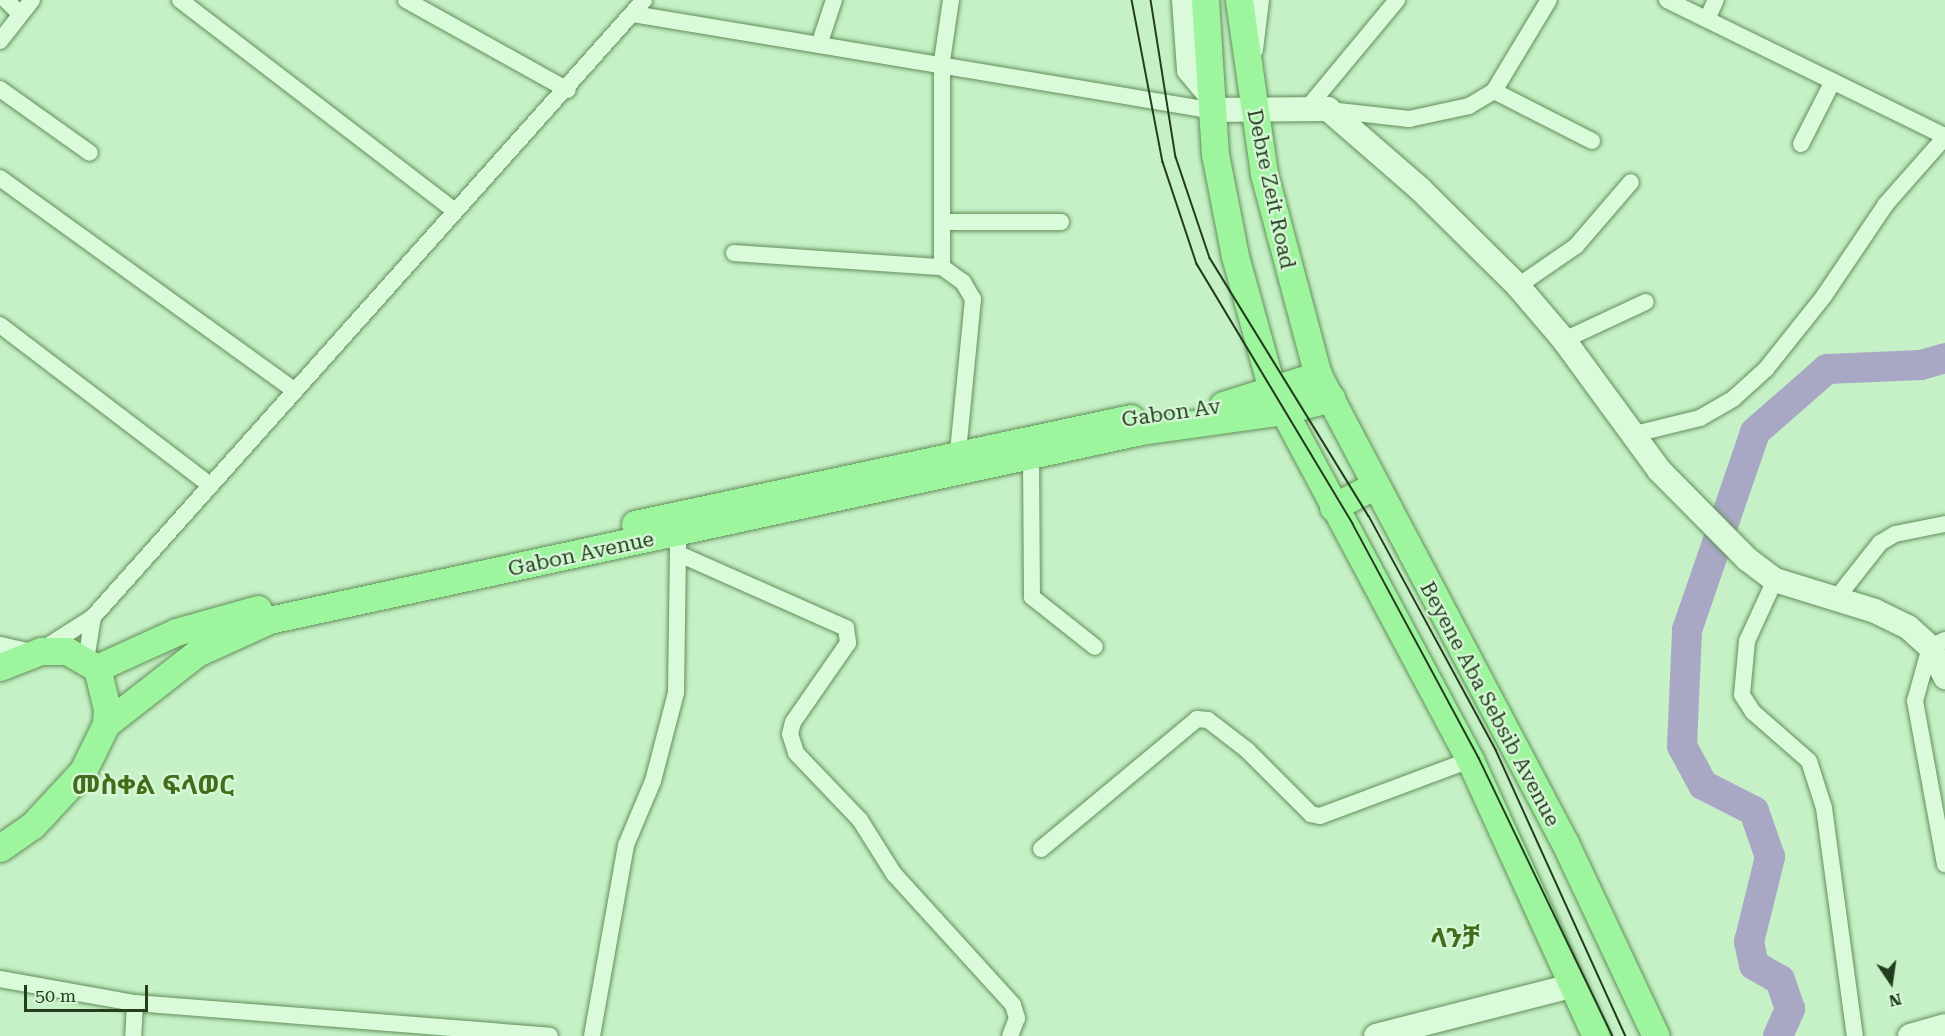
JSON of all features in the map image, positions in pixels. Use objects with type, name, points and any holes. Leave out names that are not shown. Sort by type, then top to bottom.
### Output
[{"type":"main road","points":[[1205,0],[1209,102],[1235,256],[1277,400],[1470,760],[1575,985],[1596,1036]]},
{"type":"main road","name":"Debre Zeit Road","points":[[1239,0],[1248,72],[1277,235],[1325,386]]},
{"type":"main road","points":[[1277,400],[1325,386]]},
{"type":"main road","name":"Beyene Aba Sebsib Avenue","points":[[1325,386],[1374,486],[1565,843],[1656,1036]]},
{"type":"main road","name":"Gabon Av","points":[[1083,447],[1141,431],[1277,400]]},
{"type":"main road","name":"Gabon Av","points":[[1025,447],[1245,403],[1277,400]]},
{"type":"main road","name":"Gabon Avenue","points":[[106,724],[197,653],[244,628],[676,534],[1025,447]]},
{"type":"main road","name":"Gabon Avenue","points":[[91,664],[212,620],[676,534],[958,451],[1025,447],[1083,447]]},
{"type":"main road","points":[[1333,507],[1374,486]]},
{"type":"main road","points":[[0,667],[34,653],[67,651],[91,664],[107,697],[106,724],[83,771],[63,797],[0,848]]},
{"type":"street","points":[[6,0],[21,14]]},
{"type":"street","points":[[0,41],[32,0]]},
{"type":"street","points":[[180,0],[454,210]]},
{"type":"street","points":[[406,0],[568,90]]},
{"type":"street","points":[[0,649],[34,653],[93,617],[454,210],[568,90],[644,0]]},
{"type":"street","points":[[820,42],[834,0]]},
{"type":"street","points":[[942,267],[942,61],[951,0]]},
{"type":"street","points":[[1184,0],[1189,70],[1209,102]]},
{"type":"street","points":[[1248,72],[1257,0]]},
{"type":"street","points":[[1319,108],[1397,0]]},
{"type":"street","points":[[633,14],[1209,102],[1254,108],[1319,108],[1409,119],[1445,114],[1494,91],[1549,0]]},
{"type":"street","points":[[1635,434],[1700,418],[1734,398],[1766,369],[1824,296],[1886,204],[1945,137],[1831,85],[1667,0]]},
{"type":"street","points":[[1707,19],[1716,0]]},
{"type":"street","points":[[1801,144],[1831,85]]},
{"type":"street","points":[[0,89],[90,153]]},
{"type":"street","points":[[1494,91],[1592,141]]},
{"type":"street","points":[[1319,108],[1420,189],[1518,286],[1564,340],[1635,434],[1659,471],[1747,559],[1776,580],[1835,600],[1875,610],[1937,643],[1945,677]]},
{"type":"street","points":[[0,178],[293,389]]},
{"type":"street","points":[[1518,286],[1576,246],[1631,182]]},
{"type":"street","points":[[943,222],[1061,222]]},
{"type":"street","points":[[734,253],[942,267],[963,282],[973,299],[958,451]]},
{"type":"street","points":[[1564,340],[1646,302]]},
{"type":"street","points":[[0,325],[211,486]]},
{"type":"street","points":[[1025,447],[1032,597],[1095,647]]},
{"type":"street","points":[[1835,600],[1880,543],[1895,534],[1945,524]]},
{"type":"street","points":[[592,1036],[626,845],[653,781],[676,693],[676,534],[846,628],[848,643],[793,722],[790,734],[796,753],[860,820],[894,874],[1012,1005],[1017,1018],[1010,1036]]},
{"type":"street","points":[[1776,580],[1747,641],[1742,695],[1753,712],[1809,761],[1824,808],[1855,1036]]},
{"type":"street","points":[[91,664],[93,617]]},
{"type":"street","points":[[1937,643],[1915,701],[1945,864]]},
{"type":"street","points":[[1041,849],[1197,719],[1208,720],[1255,756],[1311,814],[1320,816],[1470,760]]},
{"type":"street","points":[[0,979],[135,1003],[439,1031],[550,1036]]},
{"type":"street","points":[[1376,1036],[1575,985]]},
{"type":"street","points":[[133,1036],[135,1003]]},
{"type":"street","points":[[1910,1036],[1945,1026]]},
{"type":"waterway","points":[[1778,1036],[1790,1009],[1780,980],[1754,965],[1749,942],[1770,857],[1754,811],[1703,785],[1682,746],[1687,630],[1755,432],[1827,369],[1921,365],[1945,358]]},
{"type":"tram line","points":[[1132,0],[1163,162],[1197,264],[1353,524],[1479,758],[1613,1036]]},
{"type":"tram line","points":[[1151,0],[1176,157],[1210,258],[1369,516],[1496,750],[1626,1036]]},
{"type":"district","name":"መስቀል ፍላወር","points":[[153,786]]},
{"type":"district","name":"ላንቻ","points":[[1455,939]]}]
